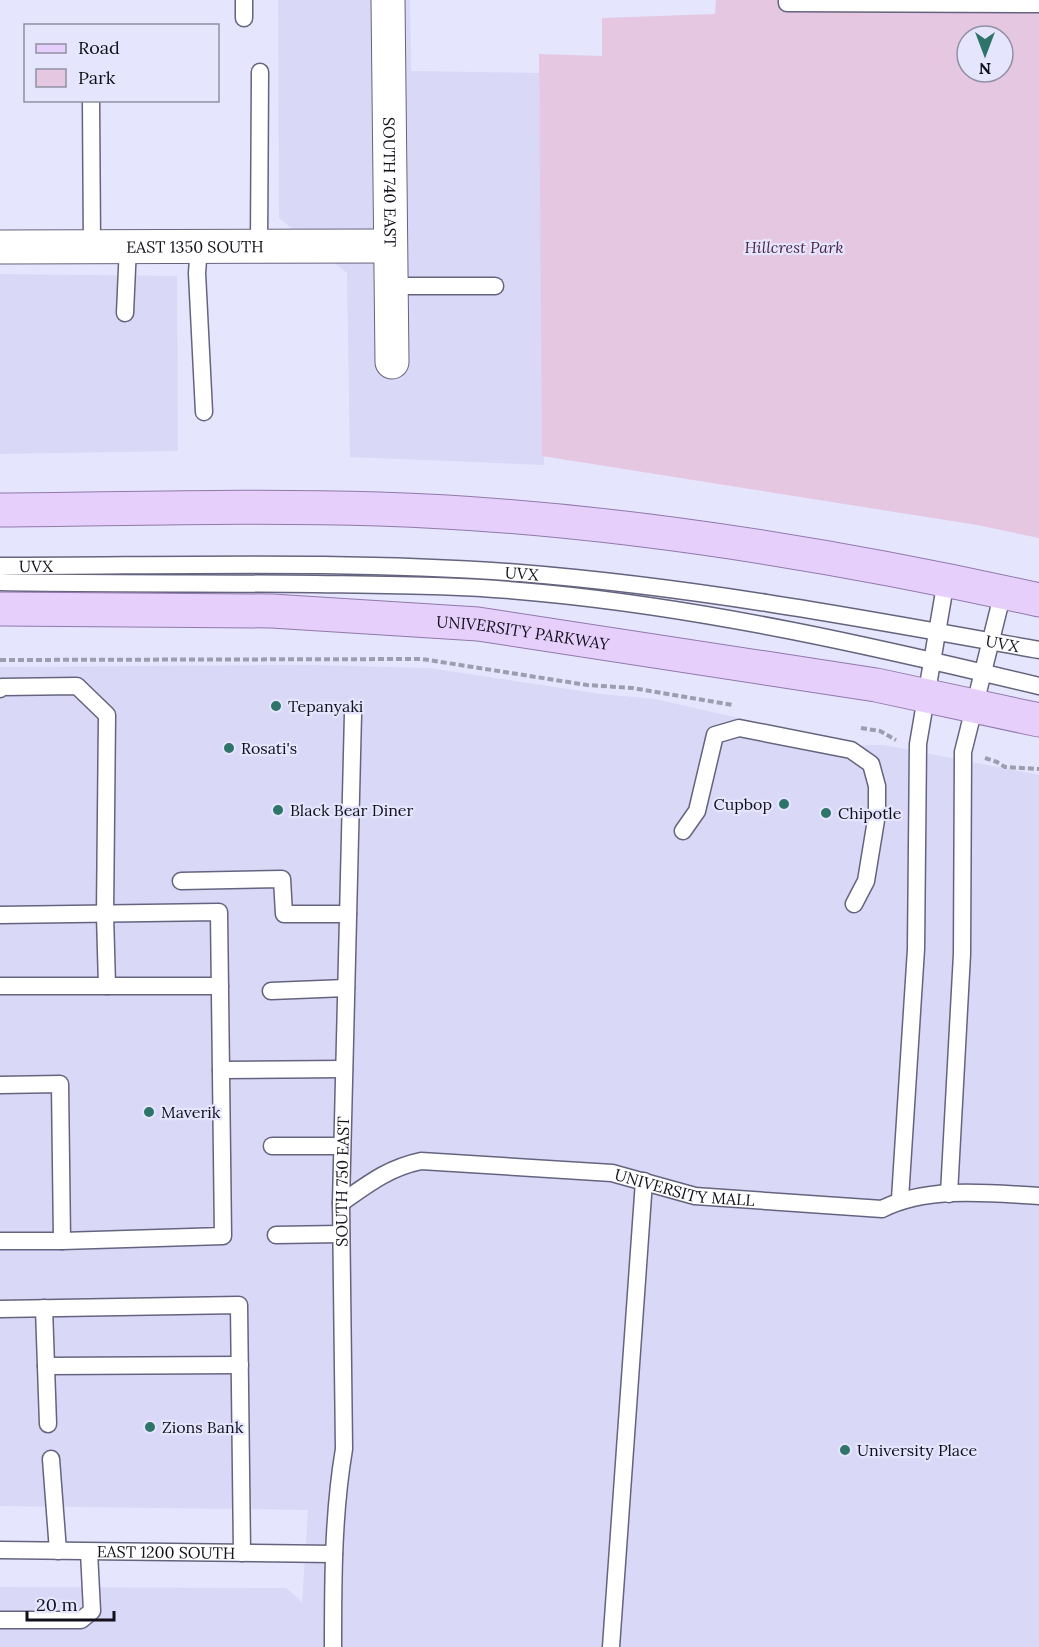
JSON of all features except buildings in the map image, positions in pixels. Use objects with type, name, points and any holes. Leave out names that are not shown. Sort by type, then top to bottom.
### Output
[{"type":"main road","points":[[0,510],[379,509],[483,515],[692,537],[795,552],[1039,600]]},
{"type":"main road","name":"UNIVERSITY PARKWAY","points":[[0,609],[272,611],[478,624],[876,685],[1039,720]]},
{"type":"street","name":"SOUTH 740 EAST","points":[[388,0],[392,362]]},
{"type":"street","name":"EAST 1350 SOUTH","points":[[0,247],[389,246]]},
{"type":"lane","points":[[244,0],[244,18]]},
{"type":"lane","points":[[787,0],[788,3],[1039,4]]},
{"type":"lane","points":[[259,246],[260,72]]},
{"type":"lane","points":[[91,102],[92,246]]},
{"type":"lane","points":[[125,313],[128,246]]},
{"type":"lane","points":[[199,246],[197,273],[204,412]]},
{"type":"lane","points":[[391,286],[495,286]]},
{"type":"lane","name":"UVX","points":[[0,566],[345,565],[517,573],[663,587],[779,604],[1039,650]]},
{"type":"lane","points":[[900,1199],[916,949],[918,744],[946,580]]},
{"type":"lane","points":[[0,582],[431,585],[543,593],[629,603],[715,618],[932,661],[1039,686]]},
{"type":"lane","points":[[949,1194],[962,954],[963,752],[1003,592]]},
{"type":"lane","points":[[0,689],[2,687],[77,686],[107,716],[105,915],[107,986]]},
{"type":"lane","name":"SOUTH 750 EAST","points":[[333,1647],[334,1554],[339,1478],[344,1449],[341,1203],[353,714]]},
{"type":"lane","points":[[683,831],[697,811],[716,735],[739,728],[851,750],[871,764],[877,786],[877,814],[867,881],[854,904]]},
{"type":"lane","points":[[181,881],[282,879],[284,914],[348,914]]},
{"type":"lane","points":[[0,915],[219,912],[223,1236],[0,1241]]},
{"type":"lane","points":[[0,986],[220,986]]},
{"type":"lane","points":[[271,991],[346,988]]},
{"type":"lane","points":[[221,1070],[344,1070]]},
{"type":"lane","points":[[0,1085],[60,1084],[62,1241]]},
{"type":"lane","points":[[272,1146],[342,1146]]},
{"type":"lane","name":"UNIVERSITY MALL","points":[[341,1203],[379,1177],[400,1166],[421,1161],[612,1173],[695,1196],[882,1209],[900,1199],[949,1194],[980,1192],[1039,1196]]},
{"type":"lane","points":[[611,1647],[644,1181]]},
{"type":"lane","points":[[276,1235],[341,1233]]},
{"type":"lane","points":[[0,1309],[239,1305],[242,1553]]},
{"type":"lane","points":[[44,1308],[48,1424]]},
{"type":"lane","points":[[46,1366],[240,1365]]},
{"type":"lane","points":[[51,1459],[58,1551]]},
{"type":"lane","name":"EAST 1200 SOUTH","points":[[0,1550],[334,1554]]},
{"type":"lane","points":[[0,1620],[81,1620],[92,1611],[89,1552]]},
{"type":"path","points":[[0,660],[422,659],[586,685],[632,688],[738,706]]},
{"type":"path","points":[[856,727],[880,731],[900,740]]},
{"type":"path","points":[[997,762],[1005,767],[1039,769]]},
{"type":"shaded area","points":[[278,0],[410,0],[411,71],[539,73],[544,465],[350,457],[347,273],[279,218]]},
{"type":"shaded area","points":[[0,274],[177,276],[178,451],[0,454]]},
{"type":"shaded area","name":"University Place","points":[[310,665],[429,668],[601,694],[655,699],[857,745],[884,745],[1039,775],[1039,1647],[0,1647],[0,1587],[286,1588],[302,1604],[308,1510],[0,1506],[0,667]]},
{"type":"green space","name":"Hillcrest Park","points":[[716,0],[1039,0],[1039,538],[977,525],[542,456],[539,54],[602,56],[602,18],[715,14]]},
{"type":"place","name":"Tepanyaki","points":[[276,706]]},
{"type":"place","name":"Rosati's","points":[[229,748]]},
{"type":"place","name":"Cupbop","points":[[784,804]]},
{"type":"place","name":"Black Bear Diner","points":[[278,810]]},
{"type":"place","name":"Chipotle","points":[[826,813]]},
{"type":"place","name":"Maverik","points":[[149,1112]]},
{"type":"place","name":"Zions Bank","points":[[150,1427]]},
{"type":"place","name":"University Place","points":[[845,1450]]}]
